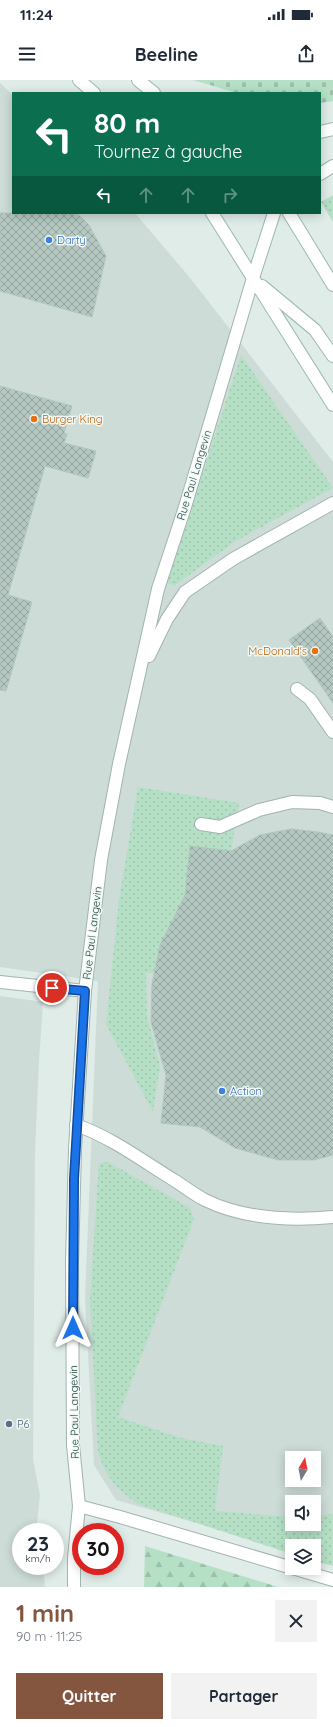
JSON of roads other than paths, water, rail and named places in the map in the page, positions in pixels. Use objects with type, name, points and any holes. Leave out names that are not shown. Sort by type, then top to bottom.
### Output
[{"type":"street","points":[[79,80],[93,92]]},
{"type":"street","points":[[138,80],[153,92]]},
{"type":"street","points":[[321,132],[333,129]]},
{"type":"street","points":[[321,173],[333,166]]},
{"type":"street","points":[[213,214],[333,405]]},
{"type":"street","name":"Rue Paul Langevin","points":[[74,1587],[74,1558],[78,1506],[73,1445],[72,1262],[76,1125],[85,991],[101,860],[119,764],[158,589],[185,507],[253,278],[274,214]]},
{"type":"street","points":[[290,214],[333,285]]},
{"type":"street","points":[[253,278],[315,330],[333,356]]},
{"type":"street","name":"Rue Paul Langevin","points":[[140,674],[167,619],[185,592],[233,558],[333,503]]},
{"type":"street","points":[[297,689],[310,699],[333,732]]},
{"type":"street","points":[[202,824],[220,827],[259,810],[292,802],[320,803],[333,807]]},
{"type":"street","points":[[0,982],[85,991]]},
{"type":"street","points":[[76,1125],[99,1133],[205,1200],[238,1212],[272,1218],[309,1219],[333,1217]]},
{"type":"street","points":[[78,1506],[333,1580]]},
{"type":"place","name":"Darty","points":[[49,240]]},
{"type":"place","name":"Burger King","points":[[34,419]]},
{"type":"place","name":"McDonald's","points":[[315,651]]},
{"type":"place","name":"Action","points":[[222,1091]]},
{"type":"place","name":"P6","points":[[9,1424]]}]
